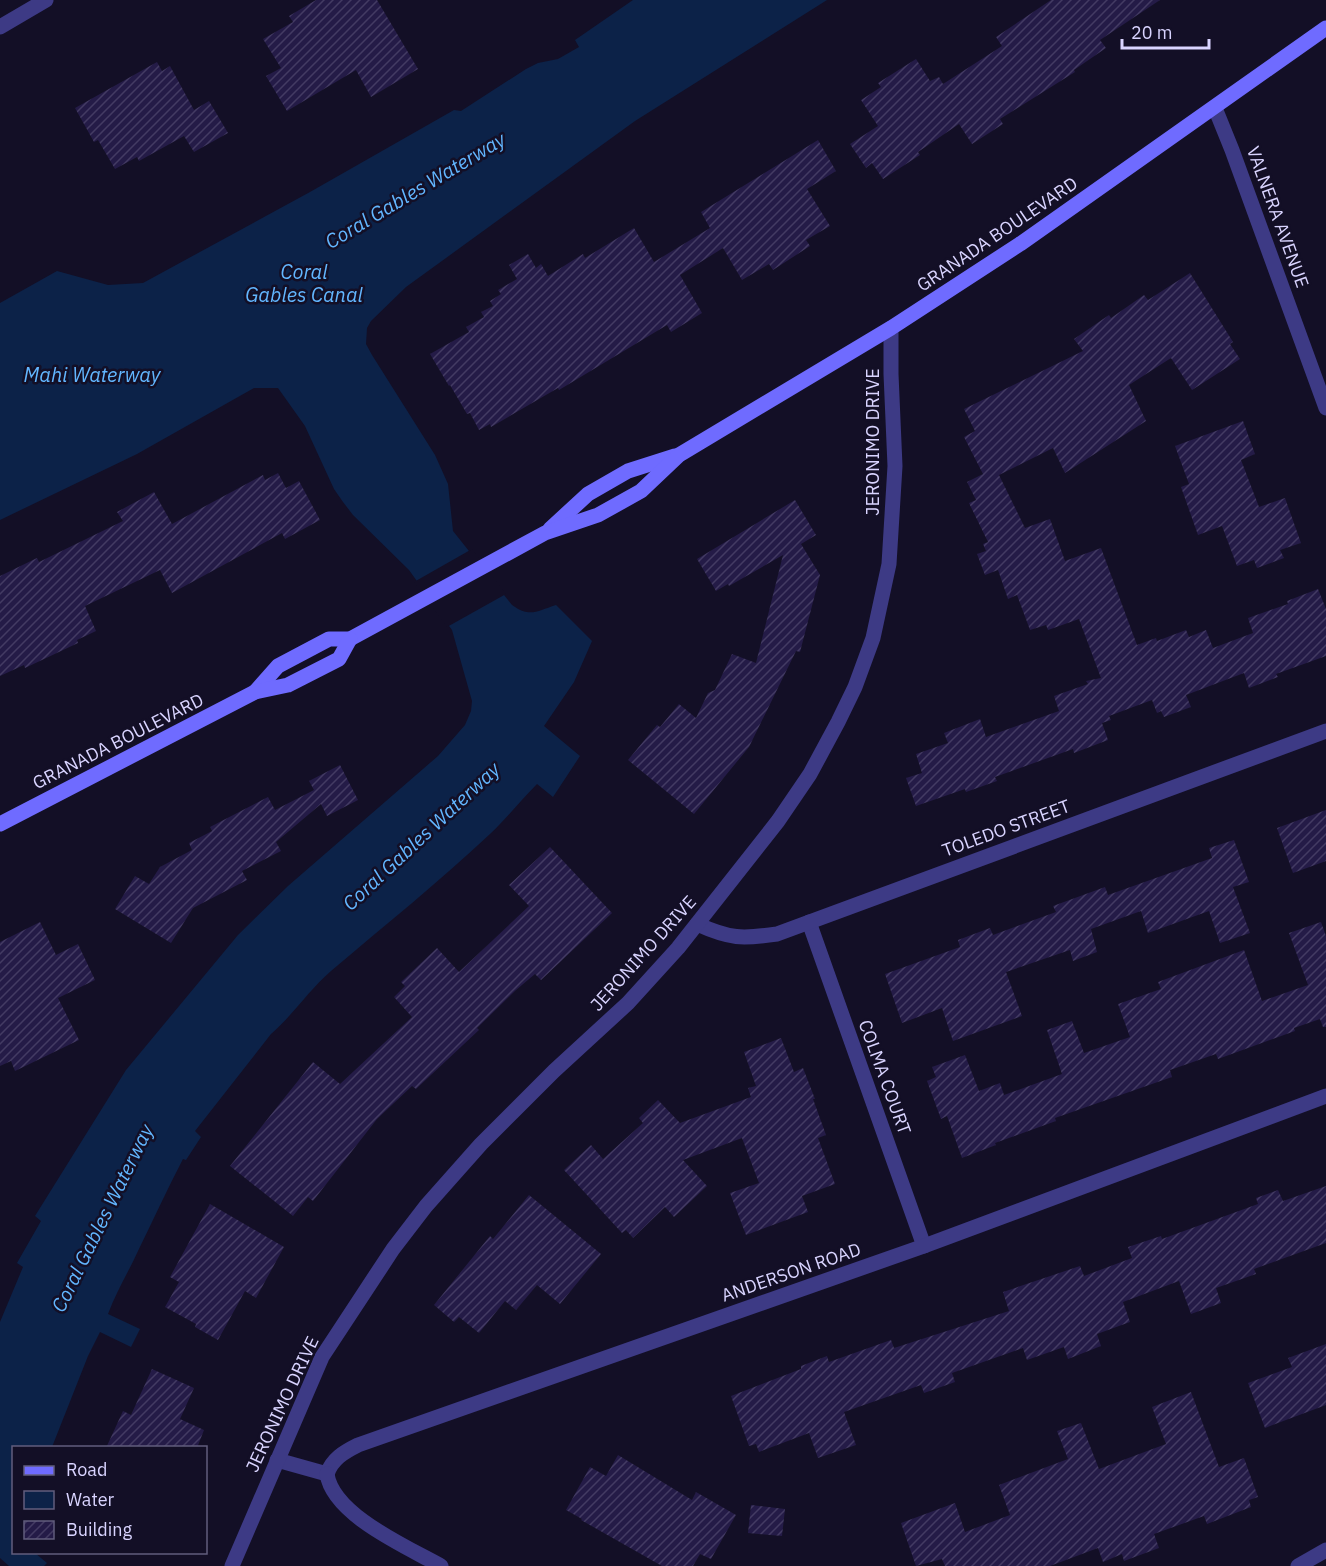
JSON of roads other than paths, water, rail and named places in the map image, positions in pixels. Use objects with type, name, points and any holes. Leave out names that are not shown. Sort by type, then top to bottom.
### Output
[{"type":"street","points":[[0,27],[46,0]]},
{"type":"street","name":"GRANADA BOULEVARD","points":[[545,532],[598,515],[624,501],[641,490],[679,455],[891,328],[1020,244],[1326,28]]},
{"type":"street","name":"VALNERA AVENUE","points":[[1215,108],[1326,408]]},
{"type":"street","name":"JERONIMO DRIVE","points":[[232,1566],[322,1357],[369,1283],[419,1215],[481,1144],[519,1104],[628,1003],[697,924],[778,821],[810,774],[838,722],[855,687],[873,638],[888,564],[894,501],[895,435],[891,328]]},
{"type":"street","name":"GRANADA BOULEVARD","points":[[255,692],[278,666],[329,639],[350,639],[545,532],[588,494],[628,471],[679,455]]},
{"type":"street","name":"GRANADA BOULEVARD","points":[[0,824],[255,692],[288,685],[339,659],[350,639]]},
{"type":"street","name":"TOLEDO STREET","points":[[697,924],[722,935],[752,938],[777,934],[1326,731]]},
{"type":"street","name":"COLMA COURT","points":[[809,921],[924,1246]]},
{"type":"street","name":"ANDERSON ROAD","points":[[327,1474],[343,1452],[358,1445],[924,1246],[1326,1096]]},
{"type":"street","points":[[277,1460],[327,1474],[328,1482],[339,1500],[352,1514],[441,1566]]},
{"type":"street","points":[[1298,1566],[1326,1550]]},
{"type":"water","name":"Coral Gables Canal","points":[[633,0],[827,0],[635,121],[406,287],[371,321],[367,328],[366,344],[435,455],[448,484],[453,531],[512,605],[529,612],[556,605],[592,641],[574,682],[544,726],[580,756],[553,797],[537,784],[471,852],[323,978],[271,1034],[195,1131],[201,1137],[186,1160],[183,1159],[108,1314],[140,1329],[131,1347],[100,1332],[88,1356],[52,1446],[12,1446],[12,1554],[36,1554],[47,1563],[44,1566],[9,1566],[0,1558],[0,1322],[23,1267],[17,1263],[41,1221],[35,1216],[126,1070],[238,935],[288,886],[438,756],[465,725],[471,711],[472,701],[452,630],[409,570],[353,515],[343,502],[334,489],[305,426],[278,388],[254,388],[137,454],[0,520],[0,303],[57,271],[108,285],[143,283],[454,110],[461,111],[526,69],[538,63],[558,59],[579,47],[575,40]]},
{"type":"water label","name":"Coral Gables Waterway","points":[[415,190]]},
{"type":"water label","name":"Mahi Waterway","points":[[92,374]]},
{"type":"water label","name":"Coral Gables Waterway","points":[[421,836]]},
{"type":"water label","name":"Coral Gables Waterway","points":[[102,1218]]}]
